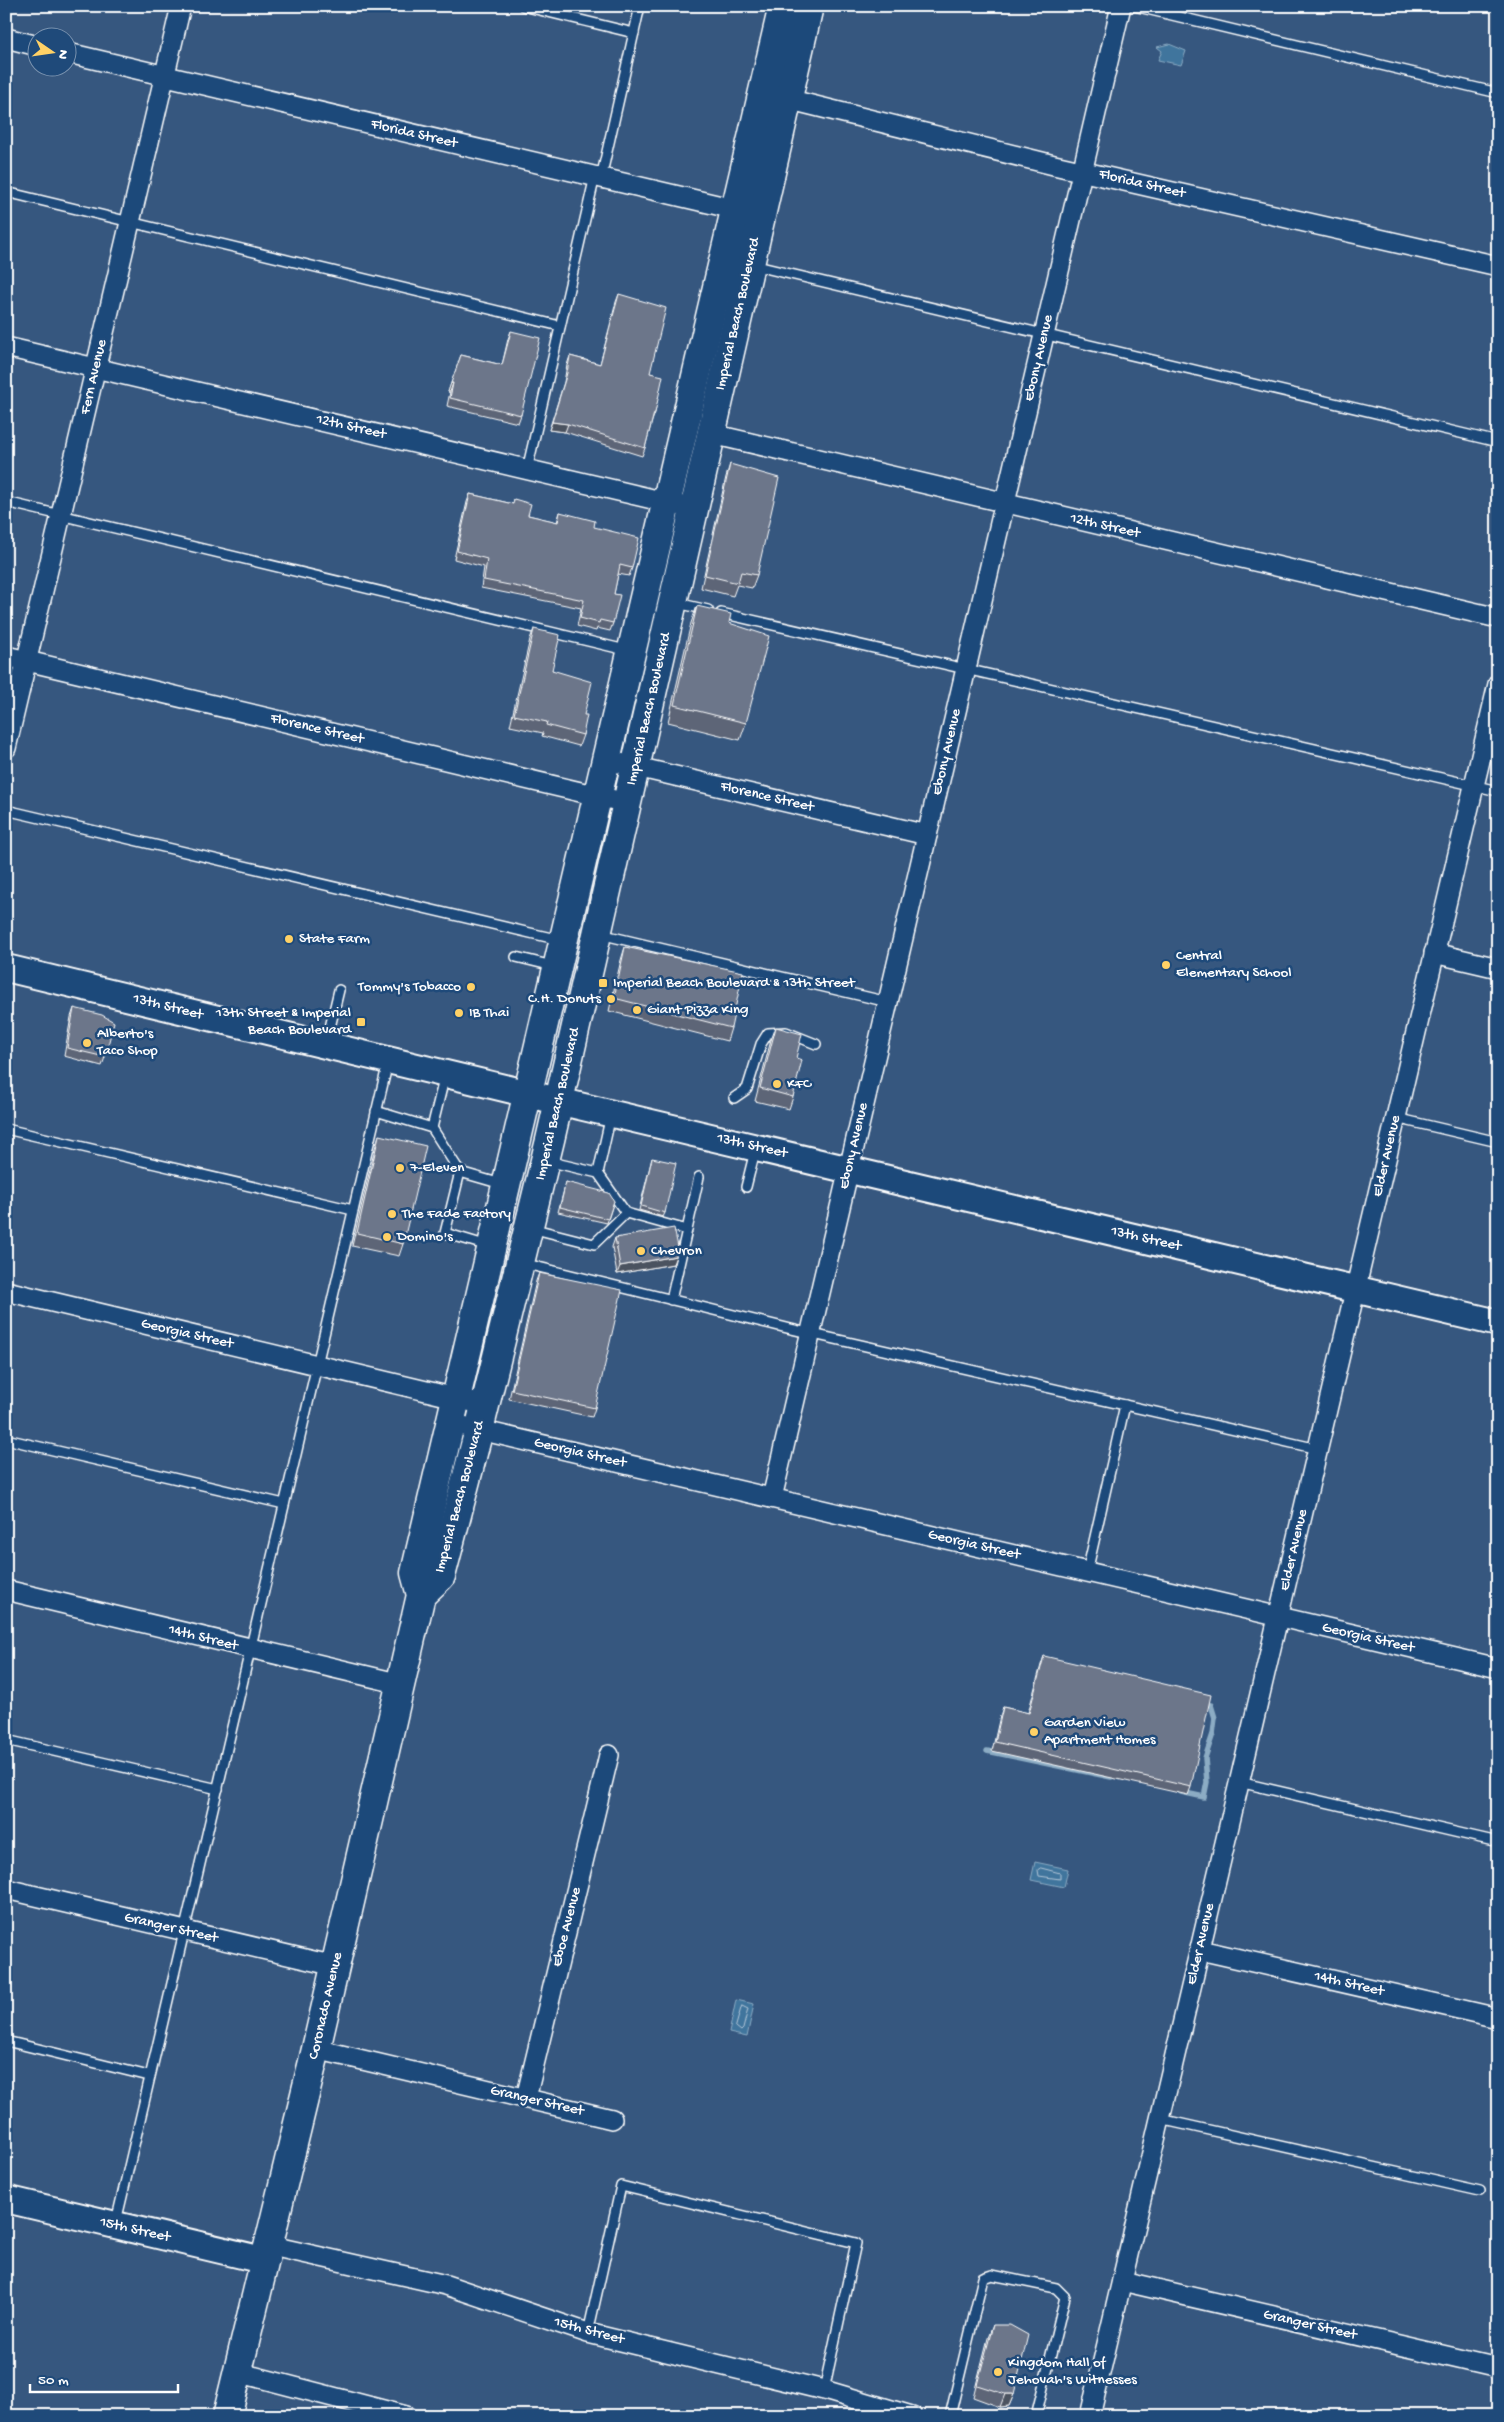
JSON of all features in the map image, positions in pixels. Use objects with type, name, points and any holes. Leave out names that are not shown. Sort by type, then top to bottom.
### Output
[{"type":"main road","name":"Imperial Beach Boulevard","points":[[783,6],[748,212],[749,264],[674,602],[544,1161],[482,1417],[441,1576],[421,1595],[415,1573],[668,503],[748,212],[787,99],[809,6]]},
{"type":"main road","name":"13th Street","points":[[6,968],[388,1061],[1498,1323]]},
{"type":"main road","name":"Coronado Avenue","points":[[227,2416],[316,2049],[421,1595]]},
{"type":"main road","name":"15th Street","points":[[6,2199],[115,2225],[265,2253]]},
{"type":"street","name":"Fern Avenue","points":[[6,748],[181,6]]},
{"type":"street","name":"Ebony Avenue","points":[[772,1498],[1121,6]]},
{"type":"street","points":[[6,38],[28,44]]},
{"type":"street","name":"Florida Street","points":[[78,54],[748,212]]},
{"type":"street","name":"Florida Street","points":[[787,99],[1082,171],[1498,266]]},
{"type":"street","name":"12th Street","points":[[6,346],[695,509]]},
{"type":"street","name":"12th Street","points":[[712,434],[1498,618]]},
{"type":"street","name":"Florence Street","points":[[6,656],[627,803]]},
{"type":"street","name":"Elder Avenue","points":[[1090,2416],[1498,684]]},
{"type":"street","name":"Florence Street","points":[[607,760],[927,835]]},
{"type":"street","points":[[1434,953],[1498,968]]},
{"type":"street","name":"Georgia Street","points":[[6,1291],[317,1365],[453,1411],[482,1417],[772,1498],[1498,1668]]},
{"type":"street","name":"Georgia Street","points":[[453,1411],[482,1417]]},
{"type":"street","name":"14th Street","points":[[6,1590],[401,1684]]},
{"type":"street","name":"Eboe Avenue","points":[[526,2098],[609,1755]]},
{"type":"street","name":"Granger Street","points":[[6,1889],[335,1966]]},
{"type":"street","name":"14th Street","points":[[1200,1950],[1498,2018]]},
{"type":"street","name":"Granger Street","points":[[316,2049],[612,2119]]},
{"type":"street","name":"15th Street","points":[[265,2253],[446,2285],[588,2333],[824,2390],[865,2409],[912,2416]]},
{"type":"street","name":"Granger Street","points":[[1122,2281],[1498,2368]]},
{"type":"street","points":[[237,2372],[406,2416]]},
{"type":"lane","points":[[522,6],[634,33]]},
{"type":"lane","points":[[527,470],[560,326],[640,6]]},
{"type":"lane","points":[[1134,6],[1498,93]]},
{"type":"lane","points":[[6,192],[560,326]]},
{"type":"lane","points":[[749,264],[1498,442]]},
{"type":"lane","points":[[6,502],[632,652]]},
{"type":"lane","points":[[674,602],[1498,791]]},
{"type":"lane","points":[[6,810],[565,941]]},
{"type":"lane","points":[[597,934],[888,1002]]},
{"type":"lane","points":[[516,957],[559,968]]},
{"type":"lane","points":[[326,1045],[339,990]]},
{"type":"lane","points":[[734,1098],[748,1089],[761,1044],[768,1033],[786,1032],[816,1044]]},
{"type":"lane","points":[[115,2225],[388,1061]]},
{"type":"lane","points":[[432,1128],[445,1074]]},
{"type":"lane","points":[[376,1111],[432,1128],[460,1172],[507,1185]]},
{"type":"lane","points":[[598,1173],[611,1114]]},
{"type":"lane","points":[[1396,1118],[1498,1142]]},
{"type":"lane","points":[[6,1129],[353,1210]]},
{"type":"lane","points":[[746,1187],[756,1147]]},
{"type":"lane","points":[[544,1161],[598,1173],[626,1213],[687,1230]]},
{"type":"lane","points":[[460,1172],[445,1233],[492,1247]]},
{"type":"lane","points":[[671,1300],[699,1177]]},
{"type":"lane","points":[[528,1227],[594,1244],[626,1213]]},
{"type":"lane","points":[[520,1262],[810,1334],[1318,1449]]},
{"type":"lane","points":[[1087,1572],[1125,1405]]},
{"type":"lane","points":[[6,1439],[284,1504]]},
{"type":"lane","points":[[6,1740],[218,1789]]},
{"type":"lane","points":[[1240,1782],[1498,1842]]},
{"type":"lane","points":[[6,2041],[150,2076]]},
{"type":"lane","points":[[1160,2118],[1480,2191]]},
{"type":"lane","points":[[588,2333],[621,2186],[856,2243],[824,2390]]},
{"type":"lane","points":[[950,2416],[983,2278],[992,2275],[1056,2288],[1065,2297],[1036,2416]]},
{"type":"water","points":[[1169,44],[1186,51],[1181,65],[1158,60],[1162,51],[1157,47]]},
{"type":"water","points":[[1035,1862],[1068,1869],[1064,1887],[1031,1880]]},
{"type":"water","points":[[736,2000],[754,2004],[747,2037],[729,2033]]},
{"type":"building","points":[[619,294],[666,308],[650,373],[663,376],[645,448],[568,424],[552,422],[567,373],[570,356],[600,364]]},
{"type":"building","points":[[511,331],[540,338],[521,415],[450,398],[453,383],[451,383],[461,355],[502,365]]},
{"type":"building","points":[[730,464],[779,478],[757,575],[741,572],[738,583],[705,575]]},
{"type":"building","points":[[470,494],[513,504],[514,499],[531,504],[528,515],[558,522],[560,512],[595,521],[594,527],[639,538],[632,568],[620,565],[614,594],[620,595],[613,623],[600,620],[599,623],[580,618],[584,600],[484,580],[487,559],[457,551]]},
{"type":"building","points":[[697,606],[731,614],[729,623],[769,636],[746,723],[674,705]]},
{"type":"building","points":[[534,629],[560,635],[552,670],[592,682],[584,715],[587,715],[583,735],[546,725],[547,722],[514,715]]},
{"type":"building","points":[[625,947],[743,972],[731,1028],[614,998]]},
{"type":"building","name":"Alberto's Taco Shop","points":[[74,1008],[102,1015],[114,1022],[105,1057],[67,1048]]},
{"type":"building","name":"KFC","points":[[776,1027],[802,1034],[796,1058],[802,1060],[793,1097],[760,1088]]},
{"type":"building","points":[[379,1135],[426,1146],[403,1244],[357,1233]]},
{"type":"building","points":[[652,1158],[676,1163],[665,1213],[641,1206]]},
{"type":"building","points":[[566,1182],[609,1193],[614,1201],[608,1219],[560,1207]]},
{"type":"building","points":[[674,1228],[678,1247],[676,1256],[620,1266],[615,1238]]},
{"type":"building","points":[[539,1273],[622,1290],[595,1408],[512,1390]]},
{"type":"building","name":"Garden View Apartment Homes","points":[[1044,1656],[1211,1695],[1191,1787],[995,1742],[1003,1707],[1029,1713]]},
{"type":"building","name":"Kingdom Hall of Jehovah's Witnesses","points":[[993,2325],[1010,2325],[1028,2335],[1014,2394],[1005,2394],[977,2385]]},
{"type":"waterway","points":[[1181,1792],[1204,1797],[1207,1782],[1205,1758],[1213,1734],[1215,1718],[1211,1705]]},
{"type":"waterway","points":[[987,1751],[1111,1777]]},
{"type":"place","name":"State Farm","points":[[289,939]]},
{"type":"place","name":"Central Elementary School","points":[[1166,965]]},
{"type":"place","name":"Imperial Beach Boulevard & 13th Street","points":[[603,983]]},
{"type":"place","name":"Tommy's Tobacco","points":[[471,987]]},
{"type":"place","name":"C.H. Donuts","points":[[611,999]]},
{"type":"place","name":"Giant Pizza King","points":[[637,1010]]},
{"type":"place","name":"IB Thai","points":[[459,1013]]},
{"type":"place","name":"13th Street & Imperial Beach Boulevard","points":[[361,1022]]},
{"type":"place","name":"Alberto's Taco Shop","points":[[87,1043]]},
{"type":"place","name":"KFC","points":[[777,1084]]},
{"type":"place","name":"7-Eleven","points":[[400,1168]]},
{"type":"place","name":"The Fade Factory","points":[[392,1214]]},
{"type":"place","name":"Domino's","points":[[387,1237]]},
{"type":"place","name":"Chevron","points":[[641,1251]]},
{"type":"place","name":"Garden View Apartment Homes","points":[[1034,1732]]},
{"type":"place","name":"Kingdom Hall of Jehovah's Witnesses","points":[[998,2372]]}]
